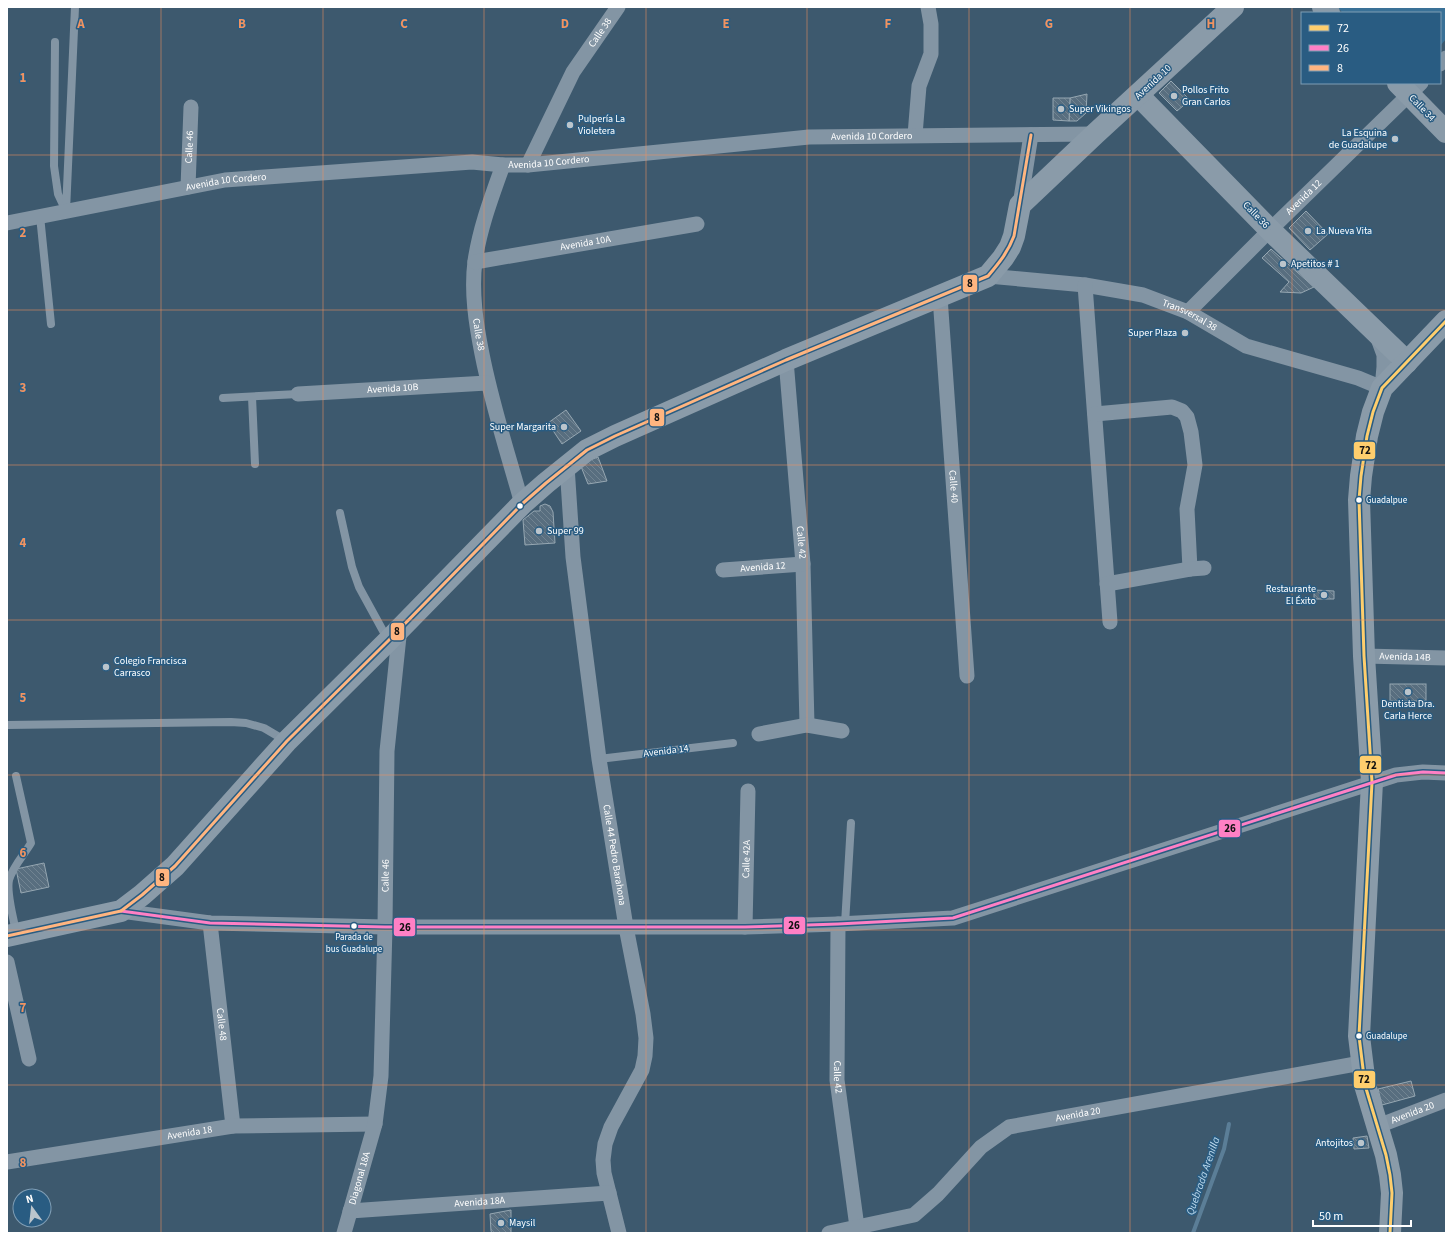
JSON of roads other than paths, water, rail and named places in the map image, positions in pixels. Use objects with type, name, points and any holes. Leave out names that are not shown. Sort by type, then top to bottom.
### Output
[{"type":"main road","name":"Avenida 10","points":[[1020,205],[1233,7]]},
{"type":"main road","name":"Calle 34","points":[[1410,87],[1446,132]]},
{"type":"main road","name":"Calle 36","points":[[1138,95],[1270,230],[1407,362]]},
{"type":"main road","points":[[12,934],[121,911],[142,895],[175,866],[287,741],[522,504],[587,450],[615,436],[786,360],[988,276],[1010,247],[1014,236],[1020,205]]},
{"type":"main road","points":[[1390,1233],[1392,1193],[1386,1155],[1365,1085],[1361,1063],[1359,1036],[1372,782],[1364,656],[1359,500],[1361,476],[1370,424],[1382,388],[1446,321]]},
{"type":"street","name":"Calle 38","points":[[528,165],[573,72],[618,7]]},
{"type":"street","points":[[915,135],[919,86],[931,54],[931,24],[928,7]]},
{"type":"street","name":"Avenida 12","points":[[1188,312],[1410,87]]},
{"type":"street","name":"Calle 46","points":[[188,187],[191,107]]},
{"type":"street","name":"Avenida 10 Cordero","points":[[7,223],[225,180],[472,162],[503,165],[528,165],[808,137],[1095,134]]},
{"type":"street","points":[[1020,205],[1031,135]]},
{"type":"street","name":"Calle 38","points":[[503,165],[478,240],[475,262],[474,305],[477,330],[488,383],[522,504]]},
{"type":"street","name":"Avenida 10A","points":[[475,262],[697,224]]},
{"type":"street","name":"Transversal 38","points":[[988,276],[1086,285],[1142,296],[1188,312],[1246,346],[1358,378],[1382,388]]},
{"type":"street","points":[[1086,285],[1110,622]]},
{"type":"street","name":"Calle 40","points":[[940,297],[967,676]]},
{"type":"street","name":"Calle 36","points":[[1376,332],[1384,355],[1382,388]]},
{"type":"street","name":"Calle 42","points":[[786,360],[803,564],[807,725]]},
{"type":"street","name":"Avenida 10B","points":[[298,394],[488,383]]},
{"type":"street","points":[[1095,414],[1172,407],[1182,411],[1187,417],[1191,432],[1195,465],[1187,509],[1197,569],[1107,584]]},
{"type":"street","name":"Calle 44 Pedro Barahona","points":[[567,466],[573,557],[599,759],[626,927],[643,1014],[646,1038],[645,1056],[642,1070],[611,1127],[605,1144],[603,1160],[604,1173],[619,1233]]},
{"type":"street","name":"Avenida 12","points":[[723,570],[803,564]]},
{"type":"street","name":"Calle 46","points":[[375,1124],[381,1076],[385,927],[387,751],[394,634]]},
{"type":"street","name":"Avenida 14B","points":[[1364,656],[1446,658]]},
{"type":"street","points":[[759,734],[807,725],[842,731]]},
{"type":"street","points":[[121,911],[210,923],[385,927],[746,927],[953,918],[1372,782],[1396,775],[1423,772],[1446,773]]},
{"type":"street","name":"Calle 42A","points":[[746,927],[748,791]]},
{"type":"street","name":"Calle 48","points":[[210,923],[233,1126]]},
{"type":"street","name":"Calle 42","points":[[842,924],[837,1080],[858,1227]]},
{"type":"street","points":[[7,962],[29,1059]]},
{"type":"street","name":"Avenida 20","points":[[829,1233],[914,1215],[938,1194],[981,1147],[1009,1127],[1361,1063]]},
{"type":"street","name":"Avenida 20","points":[[1378,1126],[1446,1100]]},
{"type":"street","name":"Avenida 18","points":[[7,1162],[233,1126],[375,1124]]},
{"type":"street","name":"Diagonal 18A","points":[[344,1233],[375,1124]]},
{"type":"street","name":"Avenida 18A","points":[[350,1211],[609,1193]]},
{"type":"lane","points":[[66,211],[75,7]]},
{"type":"lane","points":[[55,42],[54,166],[58,194],[66,211]]},
{"type":"lane","points":[[40,216],[51,324]]},
{"type":"lane","points":[[223,398],[298,394]]},
{"type":"lane","points":[[252,397],[255,464]]},
{"type":"lane","points":[[340,513],[352,567],[359,587],[394,634]]},
{"type":"lane","points":[[7,725],[231,722],[246,723],[264,728],[287,741]]},
{"type":"lane","name":"Avenida 14","points":[[599,759],[733,743]]},
{"type":"lane","points":[[12,934],[8,889],[9,882],[20,859],[31,843],[16,776]]},
{"type":"lane","name":"Calle 42","points":[[842,924],[851,823]]},
{"type":"waterway","name":"Quebrada Arenilla","points":[[1193,1233],[1224,1149],[1229,1124]]},
{"type":"place","name":"Pollos Frito Gran Carlos","points":[[1174,96]]},
{"type":"place","name":"Super Vikingos","points":[[1061,109]]},
{"type":"place","name":"Pulpería La Violetera","points":[[570,125]]},
{"type":"place","name":"La Esquina de Guadalupe","points":[[1395,139]]},
{"type":"place","name":"La Nueva Vita","points":[[1308,231]]},
{"type":"place","name":"Apetitos # 1","points":[[1283,264]]},
{"type":"place","name":"Super Plaza","points":[[1185,333]]},
{"type":"place","name":"Super Margarita","points":[[564,427]]},
{"type":"place","name":"Guadalpue","points":[[1359,500]]},
{"type":"place","name":"Super 99","points":[[539,531]]},
{"type":"place","name":"Restaurante El Éxito","points":[[1324,595]]},
{"type":"place","name":"Colegio Francisca Carrasco","points":[[106,667]]},
{"type":"place","name":"Dentista Dra. Carla Herce","points":[[1408,692]]},
{"type":"place","name":"Parada de bus Guadalupe","points":[[354,926]]},
{"type":"place","name":"Guadalupe","points":[[1359,1036]]},
{"type":"place","name":"Antojitos","points":[[1361,1143]]},
{"type":"place","name":"Maysil","points":[[501,1223]]}]
